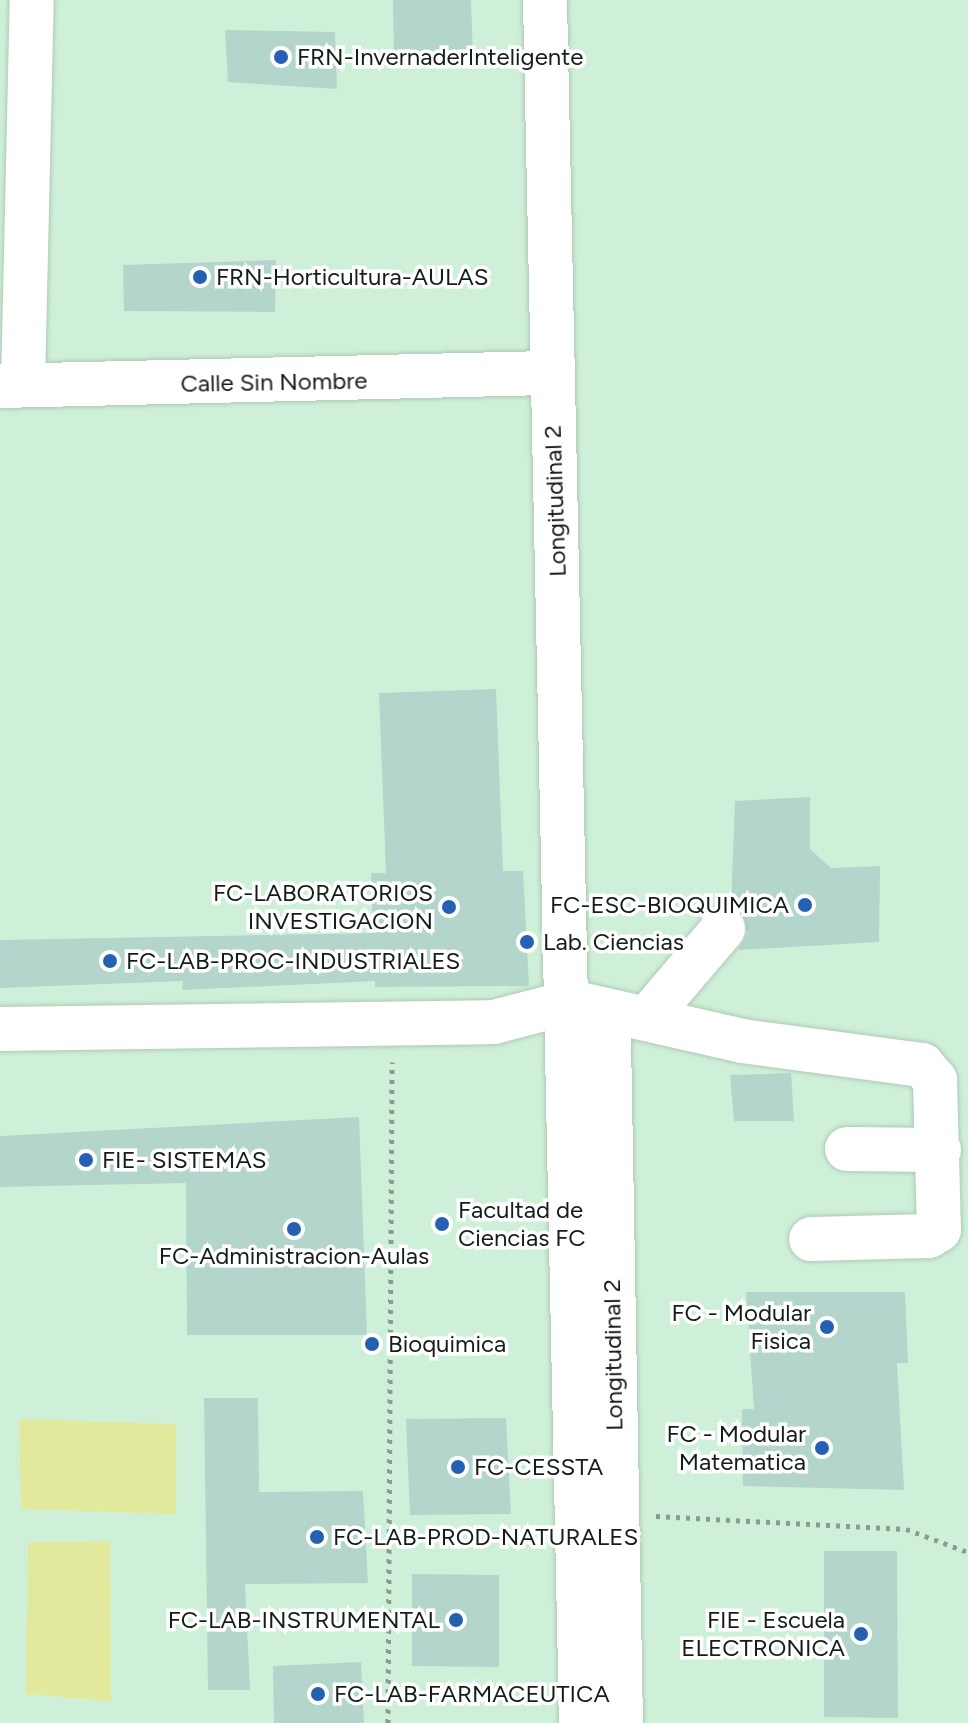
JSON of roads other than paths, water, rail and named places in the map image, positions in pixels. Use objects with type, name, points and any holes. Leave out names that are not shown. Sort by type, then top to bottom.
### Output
[{"type":"street","points":[[12,386],[32,0]]},
{"type":"street","name":"Longitudinal 2","points":[[545,0],[547,373],[571,1002],[562,1036],[581,1723]]},
{"type":"street","name":"Calle Sin Nombre","points":[[12,386],[547,373]]},
{"type":"street","points":[[648,1017],[723,929]]},
{"type":"street","points":[[0,1029],[494,1022],[571,1002],[648,1017],[742,1041],[922,1065],[935,1080],[939,1230],[929,1236],[811,1239]]},
{"type":"street","name":"Longitudinal 2","points":[[571,1002],[609,1038],[621,1723]]},
{"type":"street","points":[[847,1149],[939,1150]]},
{"type":"place","name":"FRN-InvernaderInteligente","points":[[281,57]]},
{"type":"place","name":"FRN-Horticultura-AULAS","points":[[200,277]]},
{"type":"place","name":"FC-ESC-BIOQUIMICA","points":[[805,905]]},
{"type":"place","name":"FC-LABORATORIOS INVESTIGACION","points":[[449,907]]},
{"type":"place","name":"Lab. Ciencias","points":[[527,942]]},
{"type":"place","name":"FC-LAB-PROC-INDUSTRIALES","points":[[110,961]]},
{"type":"place","name":"FIE- SISTEMAS","points":[[86,1160]]},
{"type":"place","name":"Facultad de Ciencias FC","points":[[442,1224]]},
{"type":"place","name":"FC-Administracion-Aulas","points":[[294,1229]]},
{"type":"place","name":"FC - Modular Fisica","points":[[827,1327]]},
{"type":"place","name":"Bioquimica","points":[[372,1344]]},
{"type":"place","name":"FC - Modular Matematica","points":[[822,1448]]},
{"type":"place","name":"FC-CESSTA","points":[[458,1467]]},
{"type":"place","name":"FC-LAB-PROD-NATURALES","points":[[317,1537]]},
{"type":"place","name":"FC-LAB-INSTRUMENTAL","points":[[456,1620]]},
{"type":"place","name":"FIE - Escuela ELECTRONICA","points":[[861,1634]]},
{"type":"place","name":"FC-LAB-FARMACEUTICA","points":[[318,1694]]}]
